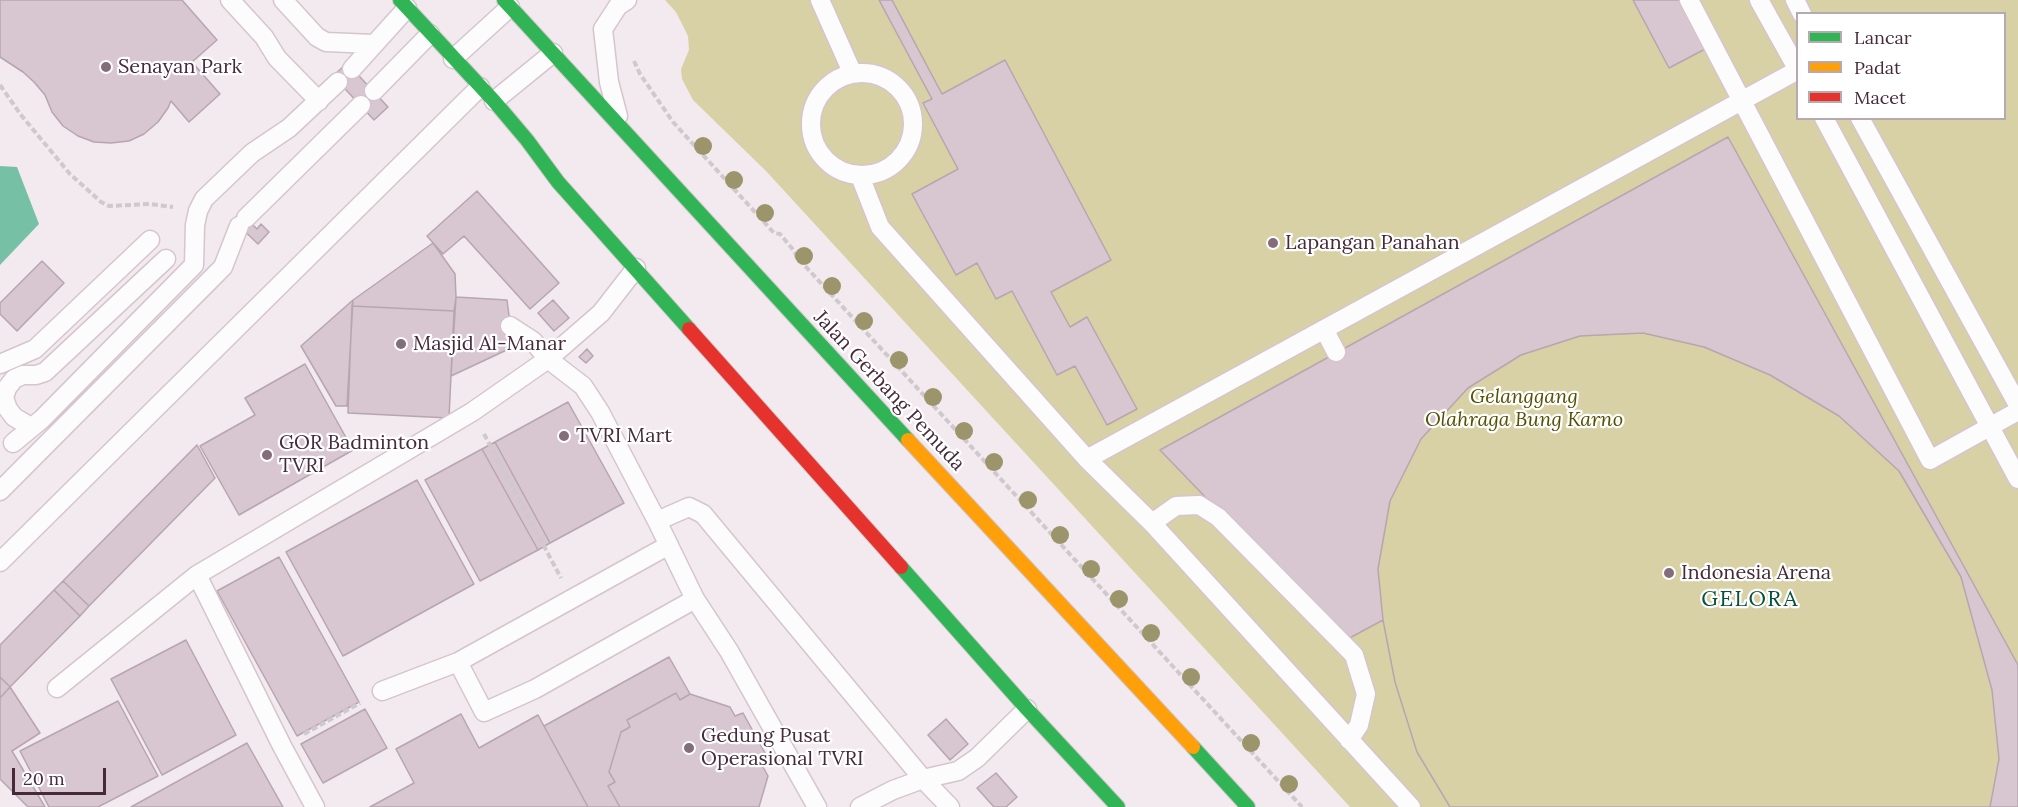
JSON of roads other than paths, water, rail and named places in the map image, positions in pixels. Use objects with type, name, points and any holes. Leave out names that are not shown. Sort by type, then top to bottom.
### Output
[{"type":"main road","name":"Jalan Gerbang Pemuda","points":[[507,3],[1248,807]]},
{"type":"main road","points":[[404,4],[494,101],[558,182],[1027,709],[1118,807]]},
{"type":"lane","points":[[230,0],[264,37],[277,58],[319,101]]},
{"type":"lane","points":[[284,0],[317,37],[326,42],[373,44]]},
{"type":"lane","points":[[621,128],[609,82],[603,29],[618,6],[627,0]]},
{"type":"lane","points":[[820,0],[852,72]]},
{"type":"lane","points":[[1689,0],[1930,460],[2018,411]]},
{"type":"lane","points":[[1759,0],[1796,68]]},
{"type":"lane","points":[[453,59],[507,3]]},
{"type":"lane","points":[[352,69],[404,4]]},
{"type":"lane","points":[[374,91],[430,34]]},
{"type":"lane","points":[[494,101],[553,53]]},
{"type":"lane","points":[[1087,459],[1796,71]]},
{"type":"lane","points":[[852,72],[877,74],[898,87],[911,108],[913,132],[904,155],[884,171],[860,176],[836,170],[818,152],[810,128],[814,103],[829,83],[852,72]]},
{"type":"lane","points":[[7,439],[42,419],[194,265],[195,225],[204,199],[252,153],[289,128],[337,83]]},
{"type":"lane","points":[[0,562],[480,87]]},
{"type":"lane","points":[[0,491],[223,267],[243,222],[359,107]]},
{"type":"lane","points":[[1825,120],[2018,479]]},
{"type":"lane","points":[[1861,120],[2018,405]]},
{"type":"lane","points":[[860,176],[880,227],[1087,459],[1152,523],[1411,807]]},
{"type":"lane","points":[[0,364],[34,349],[150,240]]},
{"type":"lane","points":[[31,427],[14,417],[4,398],[7,388],[14,379],[23,375],[45,372],[166,259]]},
{"type":"lane","points":[[57,688],[197,575],[472,412],[548,359],[600,313],[636,268]]},
{"type":"lane","points":[[510,326],[533,340],[548,359],[583,386],[600,412],[695,599],[734,660],[817,807]]},
{"type":"lane","points":[[1324,329],[1336,352]]},
{"type":"lane","points":[[7,439],[41,451]]},
{"type":"lane","points":[[1152,523],[1176,506],[1199,504],[1218,517],[1354,655],[1366,694],[1359,725],[1349,740]]},
{"type":"lane","points":[[657,521],[689,507],[703,514],[923,779],[950,807]]},
{"type":"lane","points":[[382,691],[458,662],[669,545]]},
{"type":"lane","points":[[197,575],[315,807]]},
{"type":"lane","points":[[458,662],[484,712],[535,689],[695,599]]},
{"type":"lane","points":[[860,807],[893,790],[923,779],[958,771],[977,758],[1027,709]]},
{"type":"place","name":"Senayan Park","points":[[106,67]]},
{"type":"place","name":"Lapangan Panahan","points":[[1273,243]]},
{"type":"place","name":"Masjid Al-Manar","points":[[401,344]]},
{"type":"place","name":"TVRI Mart","points":[[564,436]]},
{"type":"place","name":"GOR Badminton TVRI","points":[[267,455]]},
{"type":"place","name":"Indonesia Arena","points":[[1669,573]]},
{"type":"place","name":"Gedung Pusat Operasional TVRI","points":[[689,748]]},
{"type":"district","name":"GELORA","points":[[1750,600]]},
{"type":"park label","name":"Gelanggang Olahraga Bung Karno","points":[[1524,408]]}]
